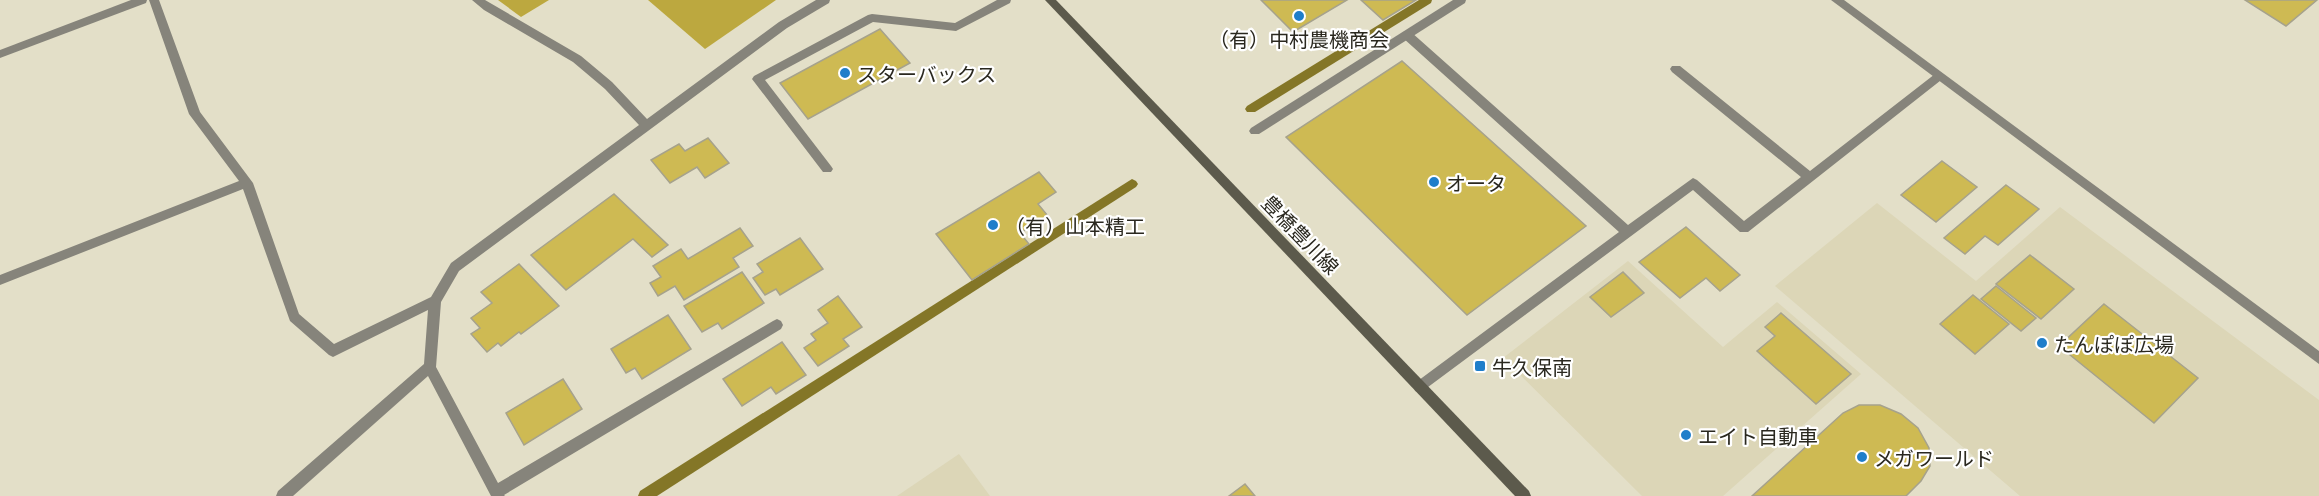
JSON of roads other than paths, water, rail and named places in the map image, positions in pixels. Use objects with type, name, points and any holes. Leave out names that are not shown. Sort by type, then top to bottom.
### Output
[{"type":"main road","name":"豊橋豊川線","points":[[1050,0],[1524,496]]},
{"type":"street","points":[[0,54],[142,0]]},
{"type":"street","points":[[153,0],[195,114],[247,183],[294,317],[333,351],[435,301]]},
{"type":"street","points":[[477,0],[510,22],[565,51],[611,87],[646,126]]},
{"type":"street","points":[[777,325],[497,494],[430,367],[435,301],[455,267],[783,25],[825,0]]},
{"type":"street","points":[[827,169],[758,79],[872,18],[956,27],[1006,0]]},
{"type":"street","points":[[1255,132],[1461,0]]},
{"type":"street","points":[[1836,0],[2319,358]]},
{"type":"street","points":[[1407,34],[1627,232]]},
{"type":"street","points":[[1676,69],[1809,177]]},
{"type":"street","points":[[1420,387],[1693,183],[1744,228],[1939,76]]},
{"type":"street","points":[[0,280],[247,183]]},
{"type":"street","points":[[283,496],[430,367]]},
{"type":"waterway","points":[[1251,109],[1427,0]]},
{"type":"waterway","points":[[645,496],[1132,184]]},
{"type":"place","name":"（有）中村農機商会","points":[[1299,16]]},
{"type":"place","name":"スターバックス","points":[[845,73]]},
{"type":"place","name":"オータ","points":[[1434,182]]},
{"type":"place","name":"（有）山本精工","points":[[993,225]]},
{"type":"place","name":"たんぽぽ広場","points":[[2042,343]]},
{"type":"place","name":"牛久保南","points":[[1480,366]]},
{"type":"place","name":"エイト自動車","points":[[1686,435]]},
{"type":"place","name":"メガワールド","points":[[1862,457]]}]
